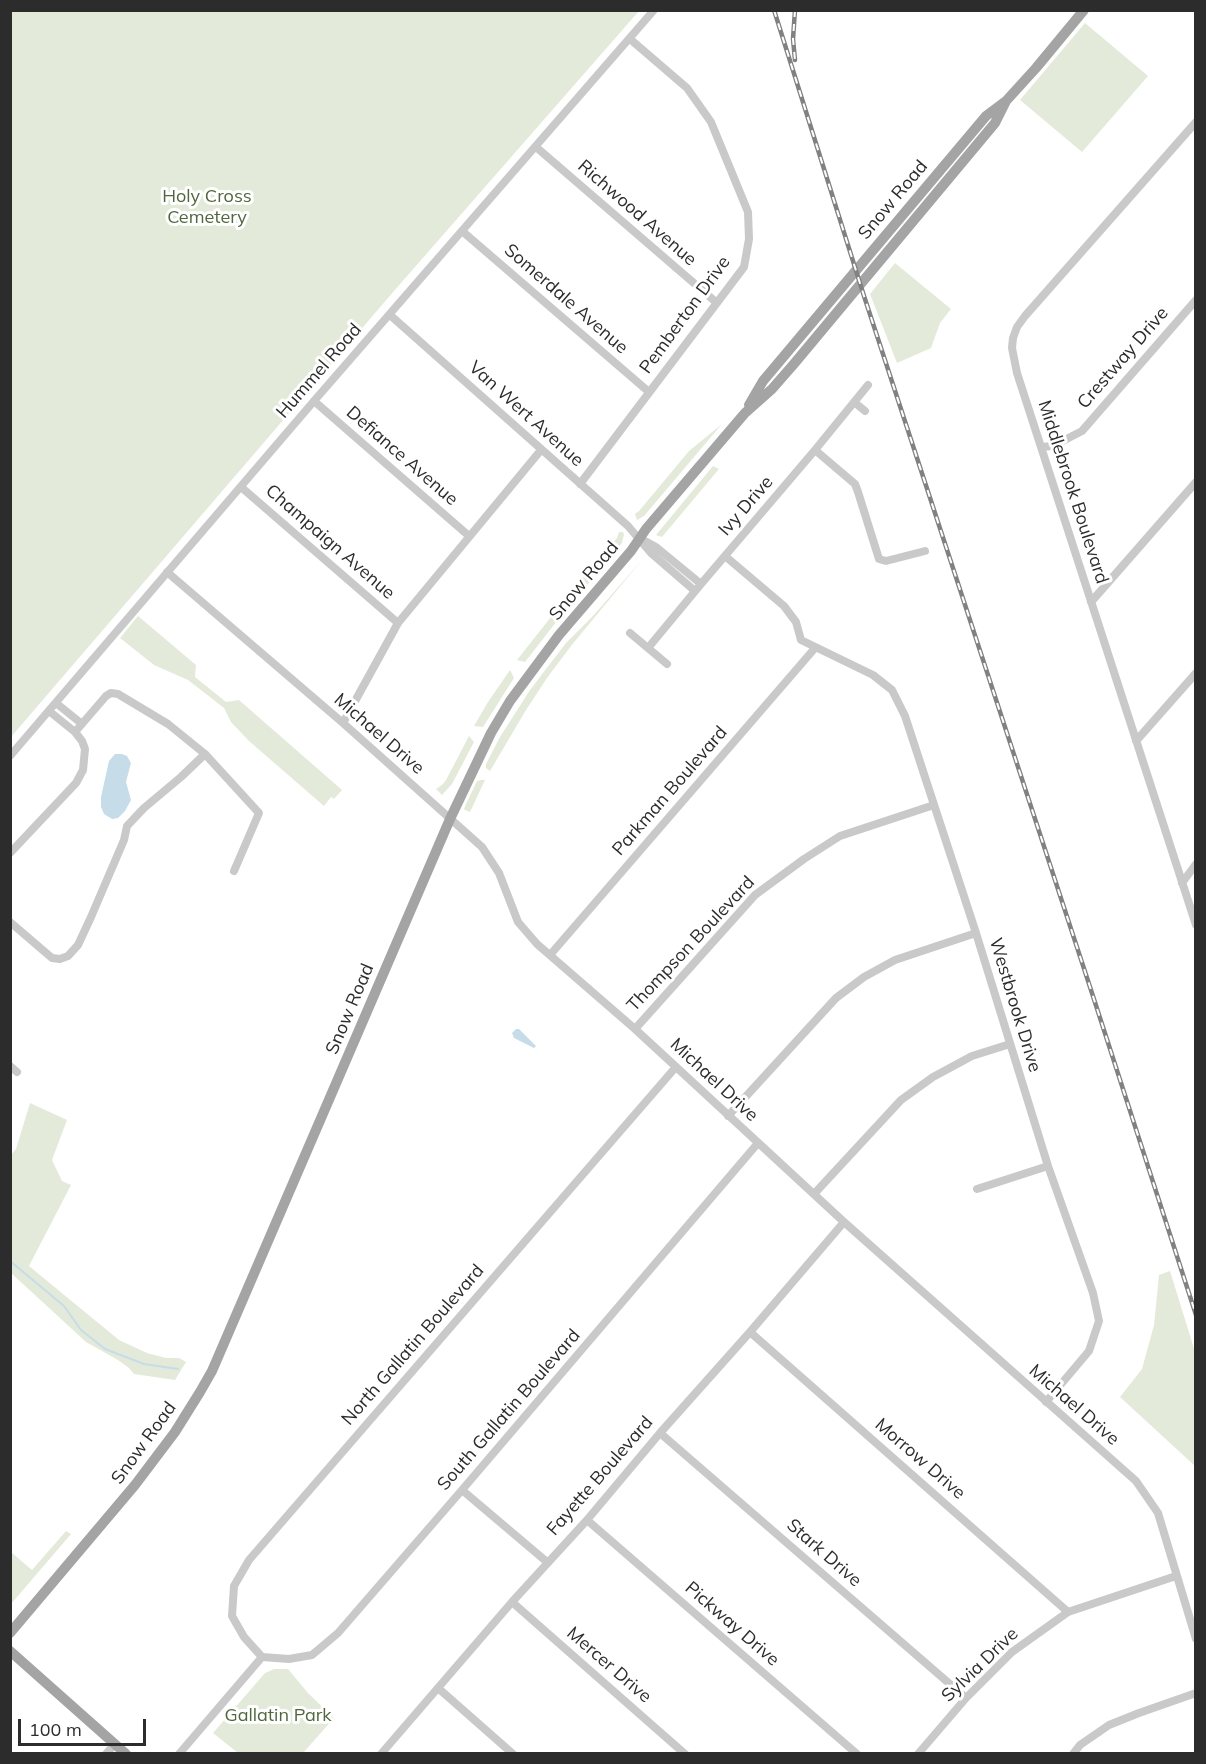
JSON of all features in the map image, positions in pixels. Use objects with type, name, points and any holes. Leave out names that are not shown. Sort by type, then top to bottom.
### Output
[{"type":"main road","name":"Snow Road","points":[[10,1633],[135,1485],[175,1432],[200,1392],[216,1362],[450,819],[491,733],[510,701],[559,635],[584,608],[744,412],[772,389],[822,330],[995,123],[1006,100],[1084,10]]},
{"type":"main road","points":[[10,1651],[126,1754]]},
{"type":"street","name":"Hummel Road","points":[[10,756],[654,10]]},
{"type":"street","name":"Pemberton Drive","points":[[580,484],[744,267],[749,239],[748,212],[711,122],[687,88],[630,39]]},
{"type":"street","name":"Middlebrook Boulevard","points":[[1196,122],[1025,316],[1017,327],[1012,348],[1013,359],[1041,447],[1196,925]]},
{"type":"street","name":"Richwood Avenue","points":[[536,147],[717,303]]},
{"type":"street","name":"Somerdale Avenue","points":[[462,231],[648,392]]},
{"type":"street","name":"Crestway Drive","points":[[1041,447],[1053,446],[1082,430],[1196,300]]},
{"type":"street","name":"Van Wert Avenue","points":[[390,315],[628,526],[651,553],[698,587]]},
{"type":"street","name":"Ivy Drive","points":[[648,648],[868,385]]},
{"type":"street","name":"Defiance Avenue","points":[[314,402],[469,536]]},
{"type":"street","points":[[854,402],[865,411]]},
{"type":"street","points":[[343,723],[398,623],[541,450]]},
{"type":"street","points":[[815,450],[855,484],[879,559],[886,561],[925,551]]},
{"type":"street","points":[[1091,602],[1196,482]]},
{"type":"street","name":"Champaign Avenue","points":[[241,487],[398,623]]},
{"type":"street","points":[[725,556],[784,606],[796,622],[801,640],[815,648]]},
{"type":"street","name":"Michael Drive","points":[[167,572],[343,723],[482,847],[499,873],[518,922],[537,944],[635,1029],[844,1222],[1136,1481],[1158,1513],[1196,1639]]},
{"type":"street","points":[[630,633],[667,664]]},
{"type":"street","name":"Westbrook Drive","points":[[815,648],[873,675],[892,690],[905,716],[976,933],[1048,1166],[1093,1293],[1099,1321],[1089,1351],[1046,1402]]},
{"type":"street","name":"Parkman Boulevard","points":[[550,955],[815,648]]},
{"type":"street","points":[[1136,741],[1196,673]]},
{"type":"street","points":[[75,732],[106,696],[111,693],[118,694],[168,724],[205,754],[259,813],[234,871]]},
{"type":"street","points":[[56,703],[82,724]]},
{"type":"street","points":[[10,853],[76,783],[83,770],[85,749],[82,741],[50,711]]},
{"type":"street","points":[[10,922],[52,958],[60,959],[68,956],[83,936],[124,840],[127,826],[205,754]]},
{"type":"street","name":"Thompson Boulevard","points":[[635,1029],[755,895],[840,836],[934,806]]},
{"type":"street","points":[[1182,883],[1196,864]]},
{"type":"street","points":[[728,1116],[836,998],[895,960],[976,933]]},
{"type":"street","points":[[814,1194],[901,1100],[933,1077],[972,1056],[1010,1044]]},
{"type":"street","name":"North Gallatin Boulevard","points":[[262,1657],[244,1636],[232,1616],[234,1586],[249,1560],[675,1068]]},
{"type":"street","name":"South Gallatin Boulevard","points":[[262,1657],[289,1659],[312,1655],[338,1633],[758,1143]]},
{"type":"street","points":[[977,1190],[1048,1166]]},
{"type":"street","name":"Fayette Boulevard","points":[[381,1754],[844,1222]]},
{"type":"street","name":"Morrow Drive","points":[[750,1332],[1068,1612]]},
{"type":"street","name":"Stark Drive","points":[[660,1433],[966,1698]]},
{"type":"street","points":[[462,1490],[546,1562]]},
{"type":"street","name":"Pickway Drive","points":[[586,1520],[857,1754]]},
{"type":"street","name":"Sylvia Drive","points":[[918,1754],[966,1698],[1012,1652],[1068,1612],[1176,1576]]},
{"type":"street","name":"Mercer Drive","points":[[512,1602],[685,1754]]},
{"type":"street","points":[[179,1754],[262,1657]]},
{"type":"street","points":[[438,1688],[513,1754]]},
{"type":"street","points":[[1073,1754],[1080,1745],[1109,1725],[1196,1693]]},
{"type":"street","points":[[106,1754],[115,1744]]},
{"type":"green space","name":"Holy Cross Cemetery","points":[[10,11],[639,11],[394,291],[11,737]]},
{"type":"green space","points":[[1085,23],[1148,76],[1082,152],[1020,100]]},
{"type":"green space","points":[[895,263],[951,309],[940,323],[931,348],[897,363],[870,294]]},
{"type":"green space","points":[[722,424],[644,516],[637,520],[635,514],[689,451]]},
{"type":"green space","points":[[713,466],[719,469],[662,537],[656,535]]},
{"type":"green space","points":[[619,532],[624,534],[622,543],[612,555],[604,553],[617,538]]},
{"type":"green space","points":[[598,560],[601,568],[572,603],[563,602]]},
{"type":"green space","points":[[642,560],[547,678],[490,771],[486,768],[486,764],[530,690],[566,643]]},
{"type":"green space","points":[[558,608],[560,617],[525,662],[517,660]]},
{"type":"green space","points":[[138,616],[196,665],[195,677],[226,702],[239,700],[342,790],[334,799],[331,797],[324,806],[249,741],[231,722],[224,708],[188,680],[154,665],[120,638]]},
{"type":"green space","points":[[510,670],[514,678],[483,727],[474,726],[488,702]]},
{"type":"green space","points":[[469,736],[474,742],[452,784],[442,795],[436,789],[446,780]]},
{"type":"green space","points":[[485,780],[470,812],[465,810],[477,781]]},
{"type":"green space","points":[[30,1103],[67,1120],[52,1160],[62,1181],[71,1185],[29,1266],[119,1340],[147,1353],[166,1358],[179,1358],[186,1362],[175,1380],[134,1374],[118,1360],[86,1342],[11,1273],[11,1155],[16,1149]]},
{"type":"green space","points":[[1170,1271],[1195,1352],[1195,1466],[1120,1397],[1142,1369],[1154,1325],[1159,1275]]},
{"type":"green space","points":[[66,1531],[71,1534],[11,1604],[11,1552],[32,1570]]},
{"type":"green space","name":"Gallatin Park","points":[[274,1669],[288,1669],[308,1693],[334,1718],[303,1753],[238,1753],[213,1733],[265,1673]]},
{"type":"water","points":[[115,754],[127,756],[131,763],[126,782],[131,800],[118,818],[112,819],[104,814],[101,797],[109,761]]},
{"type":"water","points":[[519,1029],[536,1046],[534,1048],[514,1038],[512,1033]]},
{"type":"waterway","points":[[10,1261],[64,1306],[81,1330],[105,1349],[144,1364],[178,1369]]},
{"type":"railway","points":[[774,10],[864,296],[1196,1315]]},
{"type":"railway","points":[[795,10],[793,39],[795,60]]}]
